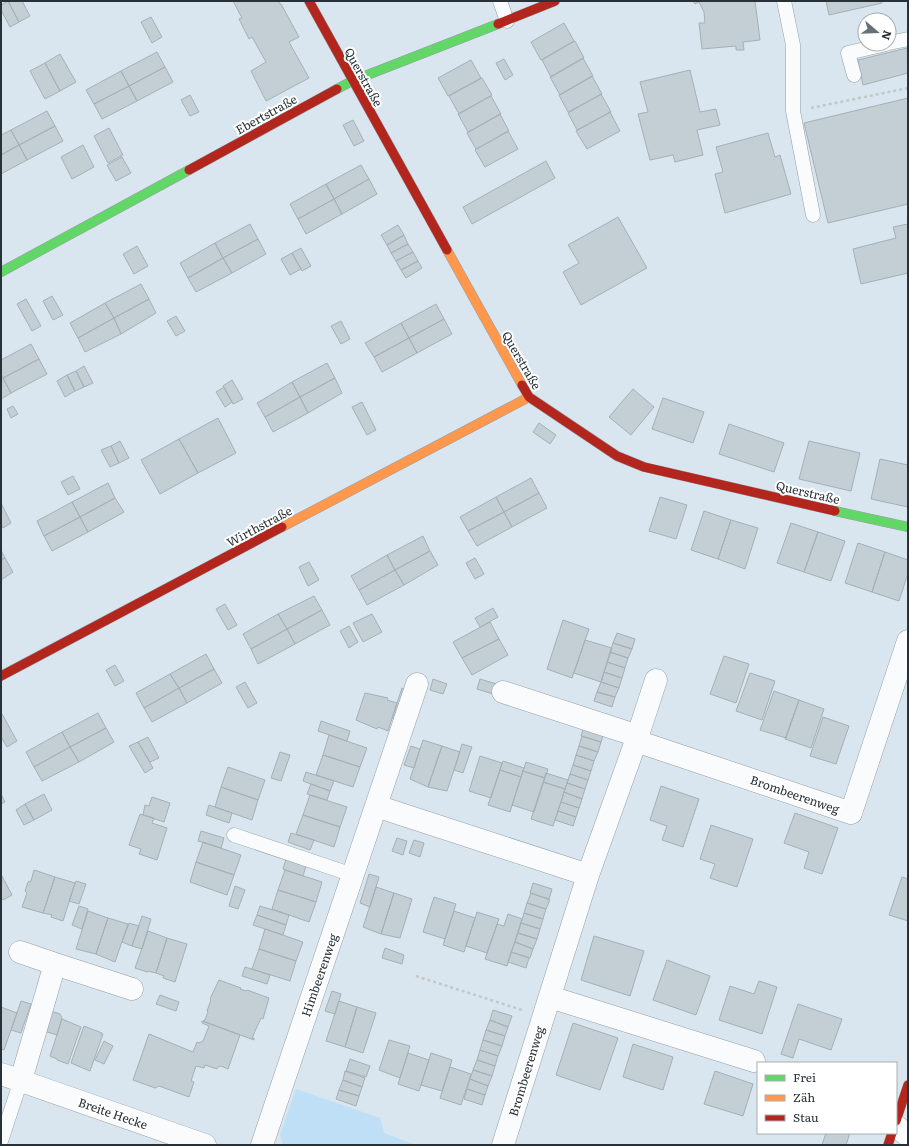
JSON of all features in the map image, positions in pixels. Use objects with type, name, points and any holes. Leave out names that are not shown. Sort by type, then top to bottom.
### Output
[{"type":"street","name":"Querstraße","points":[[309,1],[352,81],[529,397],[616,456],[644,467],[908,527]]},
{"type":"street","name":"Ebertstraße","points":[[1,272],[352,81],[555,1]]},
{"type":"street","name":"Wirthstraße","points":[[1,676],[529,397]]},
{"type":"street","name":"Brombeerenweg","points":[[504,692],[851,813],[908,641]]},
{"type":"street","name":"Brombeerenweg","points":[[503,1145],[588,875],[656,680]]},
{"type":"street","name":"Himbeerenweg","points":[[262,1145],[417,684]]},
{"type":"street","points":[[376,806],[588,875]]},
{"type":"street","points":[[20,952],[132,989]]},
{"type":"street","points":[[11,1077],[55,964]]},
{"type":"street","points":[[546,1007],[754,1061]]},
{"type":"street","name":"Breite Hecke","points":[[11,1077],[205,1145]]},
{"type":"street","points":[[897,1118],[908,1085]]},
{"type":"street","points":[[897,1127],[908,1136]]},
{"type":"street","points":[[888,1145],[892,1134]]},
{"type":"lane","points":[[500,1],[507,21]]},
{"type":"lane","points":[[784,1],[793,45],[793,111],[813,215]]},
{"type":"lane","points":[[897,41],[908,39]]},
{"type":"lane","points":[[854,75],[848,53],[857,51]]},
{"type":"lane","points":[[234,835],[353,876]]},
{"type":"lane","points":[[1,1141],[11,1077]]},
{"type":"path","points":[[793,111],[908,88]]},
{"type":"path","points":[[416,976],[546,1007]]},
{"type":"shaded area","points":[[296,1089],[380,1118],[384,1133],[416,1145],[283,1145],[280,1135]]},
{"type":"building","points":[[8,1],[22,1],[30,16],[19,22]]},
{"type":"building","points":[[8,1],[19,22],[10,27],[1,10],[1,5]]},
{"type":"building","points":[[233,1],[278,1],[281,4],[299,37],[289,42],[309,78],[266,101],[251,71],[266,62],[252,37],[249,39],[239,19],[242,18]]},
{"type":"building","points":[[693,1],[755,1],[760,40],[743,42],[744,50],[736,50],[736,46],[702,49],[699,23],[705,23],[704,12],[699,2],[695,4]]},
{"type":"building","points":[[826,1],[881,1],[882,3],[829,15]]},
{"type":"building","points":[[151,17],[162,37],[152,43],[141,22]]},
{"type":"building","points":[[564,23],[574,41],[541,60],[531,42]]},
{"type":"building","points":[[575,41],[584,58],[551,77],[542,60]]},
{"type":"building","points":[[907,48],[908,73],[863,85],[858,60],[891,52],[897,52],[897,50]]},
{"type":"building","points":[[157,52],[165,67],[129,86],[121,71]]},
{"type":"building","points":[[60,54],[76,82],[60,91],[45,63]]},
{"type":"building","points":[[583,58],[593,76],[560,95],[550,77]]},
{"type":"building","points":[[504,59],[513,75],[505,80],[496,63]]},
{"type":"building","points":[[471,60],[481,78],[448,96],[438,78]]},
{"type":"building","points":[[45,63],[60,91],[45,99],[30,71]]},
{"type":"building","points":[[165,67],[173,82],[137,101],[129,86]]},
{"type":"building","points":[[690,70],[700,112],[716,109],[720,125],[697,130],[703,155],[675,162],[673,155],[650,160],[638,114],[648,112],[640,82]]},
{"type":"building","points":[[121,71],[129,86],[94,104],[86,90]]},
{"type":"building","points":[[592,76],[602,94],[568,112],[559,95]]},
{"type":"building","points":[[482,78],[492,95],[459,114],[449,96]]},
{"type":"building","points":[[129,86],[137,101],[102,119],[94,104]]},
{"type":"building","points":[[601,94],[611,112],[577,130],[568,113]]},
{"type":"building","points":[[190,95],[199,112],[190,116],[181,100]]},
{"type":"building","points":[[491,96],[501,114],[468,132],[458,114]]},
{"type":"building","points":[[908,98],[908,204],[828,223],[804,123]]},
{"type":"building","points":[[47,111],[55,126],[19,145],[11,130]]},
{"type":"building","points":[[610,112],[620,131],[587,149],[576,131]]},
{"type":"building","points":[[500,114],[509,131],[476,149],[467,133]]},
{"type":"building","points":[[353,120],[364,141],[354,146],[343,125]]},
{"type":"building","points":[[55,126],[63,141],[27,160],[19,145]]},
{"type":"building","points":[[109,128],[123,155],[108,163],[94,136]]},
{"type":"building","points":[[11,130],[19,145],[1,155],[1,135]]},
{"type":"building","points":[[508,131],[518,149],[485,167],[475,150]]},
{"type":"building","points":[[768,133],[775,157],[780,155],[791,194],[725,213],[715,174],[723,172],[716,147]]},
{"type":"building","points":[[19,145],[27,160],[1,174],[1,155]]},
{"type":"building","points":[[83,145],[94,167],[72,179],[61,157]]},
{"type":"building","points":[[122,157],[131,173],[116,181],[107,165]]},
{"type":"building","points":[[546,161],[555,178],[472,224],[463,207]]},
{"type":"building","points":[[361,165],[369,179],[334,199],[326,184]]},
{"type":"building","points":[[369,179],[377,194],[342,214],[334,199]]},
{"type":"building","points":[[326,184],[334,199],[298,219],[290,204]]},
{"type":"building","points":[[334,199],[342,214],[306,234],[298,219]]},
{"type":"building","points":[[618,217],[647,268],[581,305],[563,272],[579,263],[568,245]]},
{"type":"building","points":[[250,224],[258,239],[223,258],[215,243]]},
{"type":"building","points":[[908,224],[908,273],[861,284],[853,249],[896,238],[893,227]]},
{"type":"building","points":[[398,225],[404,235],[387,245],[381,235]]},
{"type":"building","points":[[404,235],[408,244],[391,253],[387,245]]},
{"type":"building","points":[[258,239],[266,254],[232,273],[223,258]]},
{"type":"building","points":[[215,243],[223,258],[188,278],[180,263]]},
{"type":"building","points":[[408,244],[413,252],[396,261],[391,253]]},
{"type":"building","points":[[137,246],[148,266],[134,274],[123,254]]},
{"type":"building","points":[[301,248],[311,266],[302,271],[292,253]]},
{"type":"building","points":[[413,252],[418,261],[401,270],[396,261]]},
{"type":"building","points":[[292,253],[301,269],[290,275],[281,259]]},
{"type":"building","points":[[223,258],[232,273],[196,292],[188,278]]},
{"type":"building","points":[[418,261],[422,268],[406,278],[401,270]]},
{"type":"building","points":[[141,284],[149,299],[114,318],[105,303]]},
{"type":"building","points":[[52,296],[63,315],[53,320],[43,301]]},
{"type":"building","points":[[26,299],[41,326],[32,331],[17,304]]},
{"type":"building","points":[[149,299],[156,313],[121,334],[114,318]]},
{"type":"building","points":[[105,303],[114,318],[78,338],[70,323]]},
{"type":"building","points":[[436,304],[444,319],[409,338],[401,323]]},
{"type":"building","points":[[176,316],[185,331],[176,336],[167,321]]},
{"type":"building","points":[[114,318],[121,334],[85,352],[78,338]]},
{"type":"building","points":[[444,319],[452,334],[417,353],[409,338]]},
{"type":"building","points":[[341,321],[350,339],[341,344],[331,326]]},
{"type":"building","points":[[401,323],[409,338],[374,357],[365,343]]},
{"type":"building","points":[[409,338],[417,353],[382,372],[374,357]]},
{"type":"building","points":[[31,344],[39,359],[3,378],[1,374],[1,360]]},
{"type":"building","points":[[39,359],[47,374],[11,393],[3,378]]},
{"type":"building","points":[[327,363],[335,378],[300,397],[292,382]]},
{"type":"building","points":[[84,366],[93,383],[84,387],[76,371]]},
{"type":"building","points":[[76,371],[84,387],[75,391],[67,375]]},
{"type":"building","points":[[67,375],[75,391],[65,397],[57,381]]},
{"type":"building","points":[[3,378],[11,393],[1,399],[1,379]]},
{"type":"building","points":[[335,378],[342,393],[308,413],[300,397]]},
{"type":"building","points":[[232,380],[243,399],[233,404],[223,386]]},
{"type":"building","points":[[292,382],[300,397],[265,417],[257,403]]},
{"type":"building","points":[[224,387],[232,402],[225,407],[216,392]]},
{"type":"building","points":[[633,389],[654,407],[631,435],[609,417]]},
{"type":"building","points":[[300,397],[308,413],[273,432],[265,417]]},
{"type":"building","points":[[663,398],[704,412],[693,443],[652,429]]},
{"type":"building","points":[[362,402],[376,430],[367,435],[352,407]]},
{"type":"building","points":[[13,406],[18,414],[11,418],[7,409]]},
{"type":"building","points":[[218,418],[236,453],[198,473],[179,439]]},
{"type":"building","points":[[539,423],[556,435],[550,444],[533,432]]},
{"type":"building","points":[[729,424],[784,443],[774,472],[719,454]]},
{"type":"building","points":[[179,439],[198,473],[160,494],[141,460]]},
{"type":"building","points":[[120,441],[129,458],[119,463],[111,446]]},
{"type":"building","points":[[809,441],[860,453],[851,491],[799,479]]},
{"type":"building","points":[[111,446],[119,463],[110,467],[101,450]]},
{"type":"building","points":[[880,459],[908,465],[908,507],[871,499]]},
{"type":"building","points":[[73,476],[80,489],[68,495],[61,482]]},
{"type":"building","points":[[531,478],[539,493],[504,512],[496,497]]},
{"type":"building","points":[[108,483],[115,498],[80,517],[72,502]]},
{"type":"building","points":[[539,493],[547,508],[512,527],[504,512]]},
{"type":"building","points":[[496,497],[504,512],[468,531],[460,517]]},
{"type":"building","points":[[660,497],[687,505],[676,539],[649,531]]},
{"type":"building","points":[[115,498],[124,512],[88,532],[80,517]]},
{"type":"building","points":[[72,502],[80,517],[44,536],[37,521]]},
{"type":"building","points":[[1,503],[11,523],[3,528],[1,524]]},
{"type":"building","points":[[704,511],[731,520],[718,559],[691,550]]},
{"type":"building","points":[[504,512],[512,527],[477,546],[468,531]]},
{"type":"building","points":[[80,517],[88,532],[52,551],[44,536]]},
{"type":"building","points":[[731,520],[758,528],[745,569],[718,559]]},
{"type":"building","points":[[791,523],[818,532],[804,572],[777,563]]},
{"type":"building","points":[[818,532],[845,541],[831,581],[804,572]]},
{"type":"building","points":[[423,536],[430,551],[395,570],[387,555]]},
{"type":"building","points":[[858,543],[885,552],[872,592],[845,583]]},
{"type":"building","points":[[1,550],[5,558],[1,560]]},
{"type":"building","points":[[430,551],[438,565],[404,585],[395,570]]},
{"type":"building","points":[[885,552],[908,560],[908,573],[899,601],[872,592]]},
{"type":"building","points":[[387,555],[395,570],[359,590],[351,576]]},
{"type":"building","points":[[5,558],[13,572],[1,580],[1,560]]},
{"type":"building","points":[[475,558],[484,574],[475,579],[466,563]]},
{"type":"building","points":[[309,562],[319,580],[308,586],[299,567]]},
{"type":"building","points":[[395,570],[404,585],[367,605],[359,590]]},
{"type":"building","points":[[314,596],[322,610],[287,629],[278,614]]},
{"type":"building","points":[[225,604],[237,625],[228,630],[216,609]]},
{"type":"building","points":[[493,608],[498,617],[480,627],[475,618]]},
{"type":"building","points":[[322,610],[330,625],[295,644],[287,629]]},
{"type":"building","points":[[278,614],[287,629],[251,649],[243,634]]},
{"type":"building","points":[[372,614],[382,632],[363,642],[353,623]]},
{"type":"building","points":[[563,620],[589,629],[572,678],[547,669]]},
{"type":"building","points":[[490,622],[499,639],[462,658],[453,642]]},
{"type":"building","points":[[349,626],[358,642],[349,648],[340,631]]},
{"type":"building","points":[[287,629],[295,644],[258,664],[251,649]]},
{"type":"building","points":[[617,633],[635,639],[632,649],[613,643]]},
{"type":"building","points":[[499,639],[508,655],[472,675],[462,658]]},
{"type":"building","points":[[585,640],[612,648],[601,682],[574,673]]},
{"type":"building","points":[[613,643],[632,649],[628,658],[610,652]]},
{"type":"building","points":[[610,652],[628,658],[625,668],[607,662]]},
{"type":"building","points":[[206,654],[214,669],[179,688],[170,674]]},
{"type":"building","points":[[724,656],[749,664],[736,703],[710,694]]},
{"type":"building","points":[[607,662],[625,668],[622,678],[604,672]]},
{"type":"building","points":[[115,665],[124,681],[115,686],[106,670]]},
{"type":"building","points":[[214,669],[222,683],[187,703],[179,688]]},
{"type":"building","points":[[604,672],[622,678],[619,688],[601,682]]},
{"type":"building","points":[[750,673],[775,681],[762,720],[736,711]]},
{"type":"building","points":[[170,674],[179,688],[144,708],[136,693]]},
{"type":"building","points":[[433,679],[447,684],[443,694],[430,690]]},
{"type":"building","points":[[480,679],[500,685],[496,695],[477,689]]},
{"type":"building","points":[[245,682],[257,703],[248,708],[236,687]]},
{"type":"building","points":[[601,682],[619,688],[615,697],[597,692]]},
{"type":"building","points":[[179,688],[187,703],[152,722],[144,708]]},
{"type":"building","points":[[402,688],[412,692],[402,721],[392,718]]},
{"type":"building","points":[[774,691],[799,700],[786,738],[760,730]]},
{"type":"building","points":[[597,692],[615,697],[612,707],[594,701]]},
{"type":"building","points":[[365,693],[388,698],[387,700],[397,703],[388,731],[378,727],[377,729],[356,720]]},
{"type":"building","points":[[799,700],[824,709],[811,748],[785,739]]},
{"type":"building","points":[[98,713],[106,728],[70,747],[62,732]]},
{"type":"building","points":[[2,714],[17,741],[7,747],[1,737]]},
{"type":"building","points":[[823,717],[849,726],[836,764],[810,756]]},
{"type":"building","points":[[321,721],[350,731],[347,741],[318,731]]},
{"type":"building","points":[[584,726],[604,733],[601,742],[581,736]]},
{"type":"building","points":[[106,728],[114,742],[79,762],[70,747]]},
{"type":"building","points":[[62,732],[70,747],[34,767],[26,752]]},
{"type":"building","points":[[329,735],[367,748],[360,767],[323,755]]},
{"type":"building","points":[[582,736],[601,742],[598,752],[579,746]]},
{"type":"building","points":[[148,737],[159,758],[150,762],[138,742]]},
{"type":"building","points":[[423,740],[442,746],[428,787],[410,779]]},
{"type":"building","points":[[138,742],[153,768],[145,773],[129,746]]},
{"type":"building","points":[[462,744],[472,747],[463,773],[454,770]]},
{"type":"building","points":[[411,746],[420,749],[414,768],[404,765]]},
{"type":"building","points":[[442,746],[460,752],[447,791],[428,787]]},
{"type":"building","points":[[579,746],[598,752],[594,761],[576,755]]},
{"type":"building","points":[[70,747],[79,762],[42,781],[34,767]]},
{"type":"building","points":[[280,752],[290,755],[281,781],[271,778]]},
{"type":"building","points":[[323,755],[360,767],[353,787],[316,775]]},
{"type":"building","points":[[576,755],[594,761],[591,771],[573,765]]},
{"type":"building","points":[[480,756],[502,763],[491,798],[469,791]]},
{"type":"building","points":[[503,761],[524,768],[521,777],[500,770]]},
{"type":"building","points":[[526,762],[548,769],[545,778],[523,771]]},
{"type":"building","points":[[573,765],[591,771],[588,780],[570,774]]},
{"type":"building","points":[[228,767],[265,780],[258,800],[221,787]]},
{"type":"building","points":[[500,770],[521,777],[510,812],[488,805]]},
{"type":"building","points":[[523,771],[545,778],[534,812],[512,805]]},
{"type":"building","points":[[306,772],[334,781],[330,791],[303,781]]},
{"type":"building","points":[[546,773],[568,780],[565,789],[543,782]]},
{"type":"building","points":[[570,774],[588,780],[585,789],[567,783]]},
{"type":"building","points":[[543,782],[565,789],[553,826],[531,819]]},
{"type":"building","points":[[567,783],[585,789],[582,799],[564,792]]},
{"type":"building","points":[[311,784],[330,791],[327,800],[307,794]]},
{"type":"building","points":[[661,786],[699,799],[683,847],[662,840],[667,826],[650,820]]},
{"type":"building","points":[[221,787],[258,800],[252,820],[215,807]]},
{"type":"building","points":[[564,792],[582,799],[579,808],[561,802]]},
{"type":"building","points":[[1,794],[5,802],[1,804]]},
{"type":"building","points":[[44,794],[52,810],[34,820],[25,804]]},
{"type":"building","points":[[310,795],[347,807],[340,827],[303,815]]},
{"type":"building","points":[[152,797],[170,803],[164,822],[143,815],[145,805],[149,806]]},
{"type":"building","points":[[561,802],[579,808],[576,817],[558,811]]},
{"type":"building","points":[[25,804],[34,820],[24,825],[16,810]]},
{"type":"building","points":[[209,805],[232,813],[229,823],[206,815]]},
{"type":"building","points":[[558,811],[576,817],[573,826],[555,820]]},
{"type":"building","points":[[795,813],[838,828],[822,874],[804,868],[809,852],[784,843]]},
{"type":"building","points":[[140,814],[154,818],[152,823],[167,828],[157,860],[139,854],[141,849],[129,845]]},
{"type":"building","points":[[303,815],[340,827],[334,847],[296,834]]},
{"type":"building","points":[[711,825],[753,839],[737,887],[710,878],[715,864],[700,859]]},
{"type":"building","points":[[201,831],[224,838],[221,848],[198,841]]},
{"type":"building","points":[[291,833],[314,840],[310,850],[288,842]]},
{"type":"building","points":[[397,838],[407,841],[403,855],[392,851]]},
{"type":"building","points":[[414,840],[424,843],[420,857],[409,853]]},
{"type":"building","points":[[203,842],[241,855],[234,875],[196,862]]},
{"type":"building","points":[[286,859],[306,866],[303,876],[283,869]]},
{"type":"building","points":[[196,862],[234,875],[227,895],[190,882]]},
{"type":"building","points":[[34,870],[55,877],[43,913],[22,907],[27,893],[25,891],[28,882],[31,881]]},
{"type":"building","points":[[285,870],[322,882],[316,902],[278,890]]},
{"type":"building","points":[[369,874],[379,877],[370,907],[360,903]]},
{"type":"building","points":[[2,876],[12,895],[3,900],[1,897]]},
{"type":"building","points":[[55,877],[75,883],[63,921],[51,917],[52,915],[43,913]]},
{"type":"building","points":[[902,877],[908,879],[908,921],[889,915]]},
{"type":"building","points":[[76,881],[86,884],[79,904],[69,901]]},
{"type":"building","points":[[533,883],[552,889],[549,899],[530,893]]},
{"type":"building","points":[[235,886],[245,890],[238,909],[229,906]]},
{"type":"building","points":[[376,887],[394,893],[381,934],[363,927]]},
{"type":"building","points":[[278,890],[316,902],[309,922],[272,909]]},
{"type":"building","points":[[394,893],[412,899],[400,938],[381,934]]},
{"type":"building","points":[[531,893],[550,900],[546,909],[527,903]]},
{"type":"building","points":[[434,897],[456,904],[445,939],[423,932]]},
{"type":"building","points":[[527,903],[546,909],[543,919],[524,913]]},
{"type":"building","points":[[79,906],[88,909],[82,929],[72,925]]},
{"type":"building","points":[[260,906],[289,915],[286,925],[257,915]]},
{"type":"building","points":[[88,911],[108,918],[96,954],[76,949]]},
{"type":"building","points":[[454,911],[475,918],[464,952],[443,945]]},
{"type":"building","points":[[477,912],[499,919],[487,953],[466,946]]},
{"type":"building","points":[[524,913],[543,919],[540,929],[521,923]]},
{"type":"building","points":[[508,914],[522,919],[507,966],[485,959],[497,924],[504,926]]},
{"type":"building","points":[[257,915],[286,925],[283,935],[253,925]]},
{"type":"building","points":[[142,916],[151,919],[142,949],[132,946]]},
{"type":"building","points":[[108,918],[128,924],[115,962],[96,954]]},
{"type":"building","points":[[129,923],[139,926],[132,946],[122,942]]},
{"type":"building","points":[[521,923],[540,929],[537,939],[518,933]]},
{"type":"building","points":[[265,929],[303,942],[296,961],[259,949]]},
{"type":"building","points":[[148,931],[167,938],[156,973],[135,968]]},
{"type":"building","points":[[518,933],[537,939],[533,949],[515,942]]},
{"type":"building","points":[[594,936],[644,951],[630,996],[581,980]]},
{"type":"building","points":[[167,938],[187,944],[175,982],[163,978],[164,976],[156,973]]},
{"type":"building","points":[[515,942],[533,949],[530,958],[511,952]]},
{"type":"building","points":[[385,948],[404,955],[402,964],[382,958]]},
{"type":"building","points":[[259,949],[296,961],[290,981],[252,969]]},
{"type":"building","points":[[511,952],[529,958],[526,968],[508,962]]},
{"type":"building","points":[[667,960],[710,976],[696,1015],[653,1000]]},
{"type":"building","points":[[245,967],[270,975],[267,984],[242,976]]},
{"type":"building","points":[[219,980],[241,988],[240,989],[269,998],[263,1019],[261,1018],[252,1038],[254,1038],[254,1040],[203,1021],[205,1020],[211,1000],[210,999]]},
{"type":"building","points":[[759,981],[777,987],[762,1034],[719,1020],[730,986],[754,994]]},
{"type":"building","points":[[332,991],[341,994],[335,1014],[325,1011]]},
{"type":"building","points":[[160,995],[179,1002],[176,1011],[156,1004]]},
{"type":"building","points":[[21,1001],[31,1004],[21,1033],[11,1030]]},
{"type":"building","points":[[339,1001],[357,1007],[345,1047],[326,1041]]},
{"type":"building","points":[[798,1004],[842,1019],[831,1050],[799,1039],[793,1058],[781,1054]]},
{"type":"building","points":[[1,1007],[17,1013],[4,1050],[1,1049]]},
{"type":"building","points":[[357,1007],[376,1013],[363,1053],[345,1047]]},
{"type":"building","points":[[493,1010],[512,1016],[508,1027],[490,1020]]},
{"type":"building","points":[[51,1011],[60,1014],[62,1018],[57,1035],[44,1031]]},
{"type":"building","points":[[62,1019],[81,1027],[68,1064],[50,1056]]},
{"type":"building","points":[[490,1020],[508,1027],[505,1036],[486,1030]]},
{"type":"building","points":[[202,1021],[240,1035],[228,1069],[221,1066],[217,1069],[205,1065],[204,1068],[196,1066],[191,1081],[194,1082],[189,1097],[159,1086],[155,1088],[133,1080],[149,1034],[193,1052],[197,1042],[199,1043],[203,1041],[209,1026],[202,1023]]},
{"type":"building","points":[[573,1023],[618,1038],[600,1090],[556,1075]]},
{"type":"building","points":[[84,1026],[103,1034],[90,1071],[71,1063]]},
{"type":"building","points":[[486,1030],[505,1036],[502,1046],[483,1040]]},
{"type":"building","points":[[389,1040],[410,1046],[400,1078],[379,1070]]},
{"type":"building","points":[[483,1040],[502,1046],[498,1056],[480,1050]]},
{"type":"building","points":[[104,1041],[113,1046],[104,1064],[95,1060]]},
{"type":"building","points":[[633,1044],[673,1057],[663,1090],[623,1077]]},
{"type":"building","points":[[480,1050],[498,1056],[495,1066],[477,1060]]},
{"type":"building","points":[[408,1053],[429,1060],[419,1091],[398,1084]]},
{"type":"building","points":[[431,1053],[452,1060],[442,1091],[421,1085]]},
{"type":"building","points":[[350,1059],[370,1066],[366,1077],[346,1071]]},
{"type":"building","points":[[477,1060],[495,1066],[492,1076],[473,1070]]},
{"type":"building","points":[[450,1067],[471,1074],[461,1105],[440,1098]]},
{"type":"building","points":[[473,1070],[492,1076],[488,1086],[470,1079]]},
{"type":"building","points":[[345,1071],[365,1078],[362,1087],[343,1080]]},
{"type":"building","points":[[715,1071],[753,1084],[743,1116],[704,1104]]},
{"type":"building","points":[[470,1079],[488,1086],[485,1095],[467,1089]]},
{"type":"building","points":[[343,1080],[362,1087],[359,1096],[339,1090]]},
{"type":"building","points":[[467,1089],[485,1095],[482,1105],[464,1099]]},
{"type":"building","points":[[339,1090],[359,1096],[356,1106],[336,1099]]},
{"type":"building","points":[[826,1134],[850,1134],[846,1145],[822,1145]]},
{"type":"traffic: fast","points":[[337,89],[352,81],[498,24]]},
{"type":"traffic: fast","points":[[1,272],[189,170]]},
{"type":"traffic: fast","points":[[835,511],[908,527]]},
{"type":"traffic: slow","points":[[447,250],[522,385]]},
{"type":"traffic: slow","points":[[282,527],[529,397]]},
{"type":"traffic: jam","points":[[309,1],[447,250]]},
{"type":"traffic: jam","points":[[498,24],[555,1]]},
{"type":"traffic: jam","points":[[189,170],[337,89]]},
{"type":"traffic: jam","points":[[522,385],[529,397],[617,456],[644,467],[835,511]]},
{"type":"traffic: jam","points":[[1,676],[282,527]]},
{"type":"traffic: jam","points":[[897,1118],[908,1085]]},
{"type":"traffic: jam","points":[[888,1145],[892,1134]]}]
